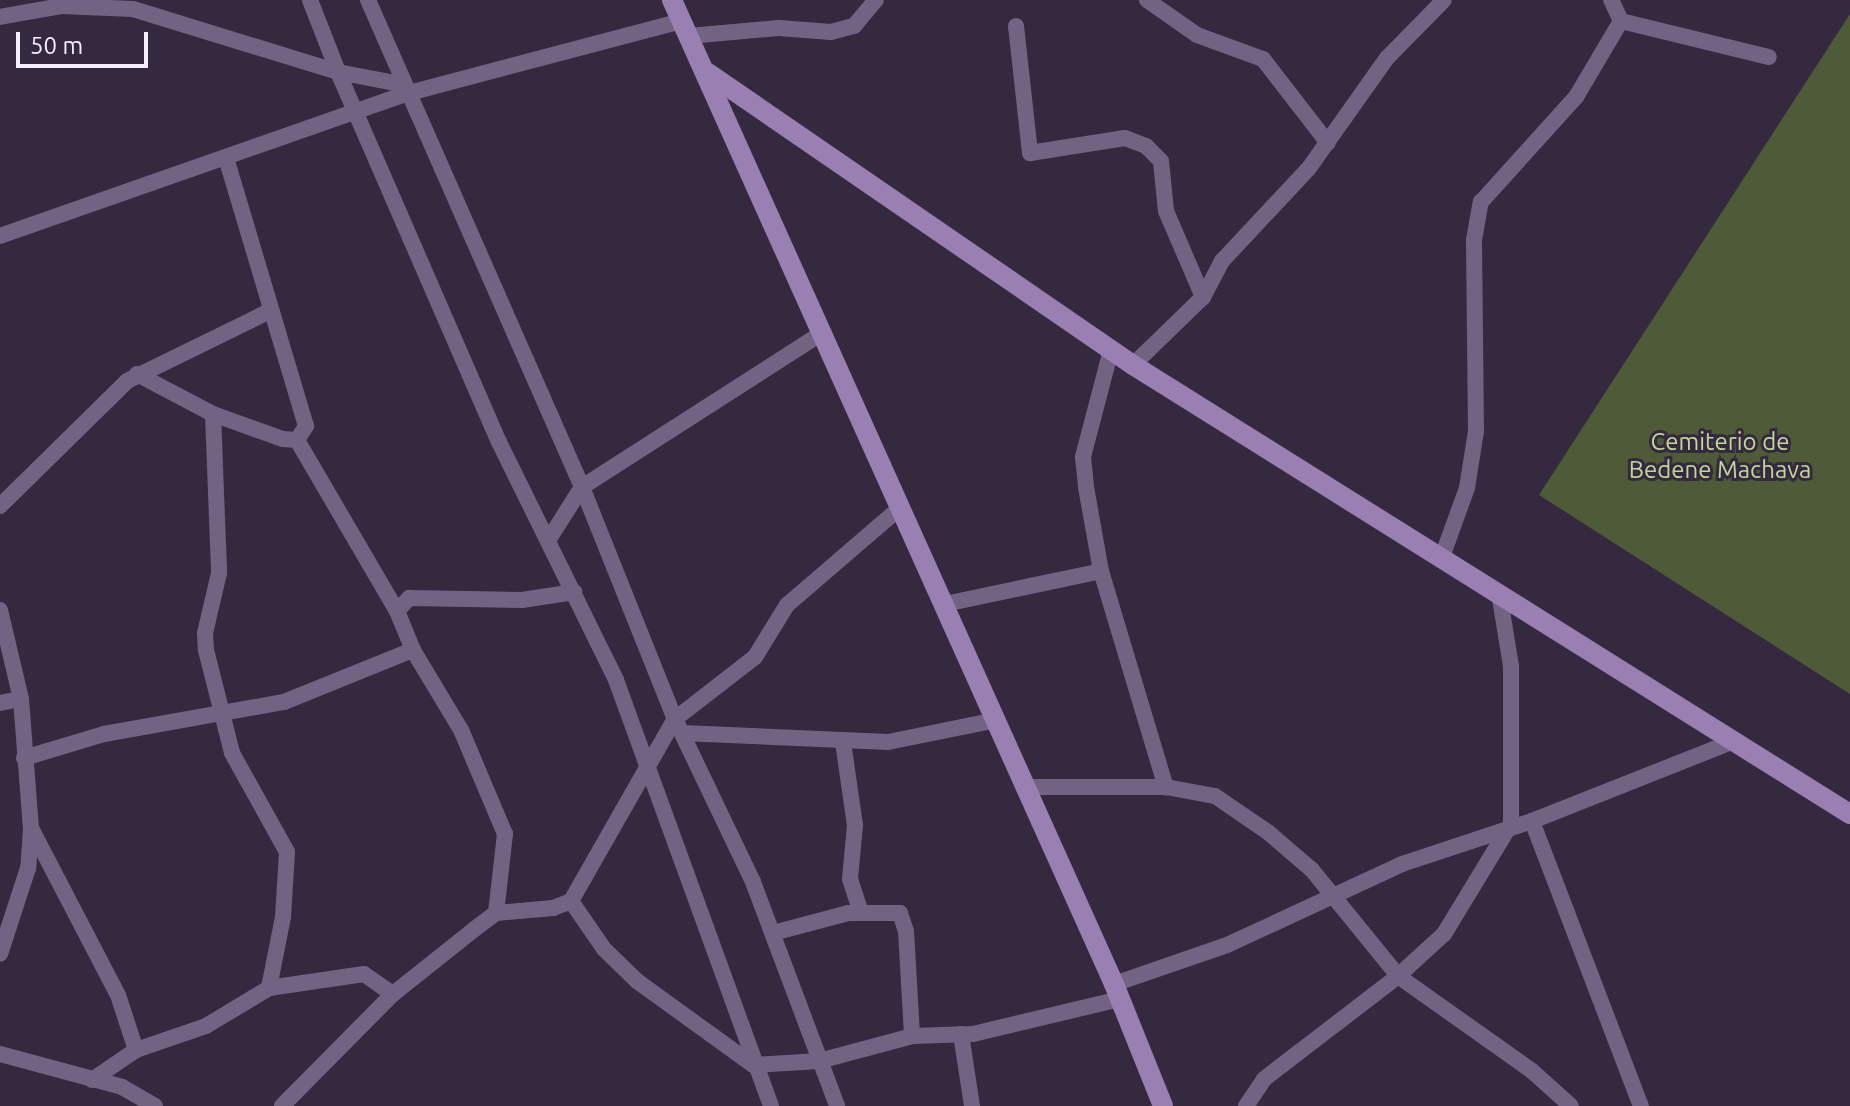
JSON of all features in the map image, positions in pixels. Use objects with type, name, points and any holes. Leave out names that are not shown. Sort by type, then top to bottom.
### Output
[{"type":"street","points":[[310,0],[338,72],[359,112],[499,442],[616,680],[753,1065],[771,1106]]},
{"type":"street","points":[[368,0],[582,487],[678,726],[773,933],[837,1106]]},
{"type":"street","points":[[672,0],[708,73],[945,604],[1117,992],[1163,1106]]},
{"type":"street","points":[[0,236],[359,112],[407,89],[685,28],[779,28],[831,32],[854,26],[876,0]]},
{"type":"street","points":[[1147,0],[1197,35],[1263,59],[1328,143]]},
{"type":"street","points":[[1133,365],[1203,297],[1222,261],[1328,143],[1387,58],[1444,0]]},
{"type":"street","points":[[1611,0],[1621,21]]},
{"type":"street","points":[[0,17],[61,6],[133,9],[338,72],[407,89]]},
{"type":"street","points":[[1621,21],[1769,57]]},
{"type":"street","points":[[1442,557],[1467,488],[1476,431],[1474,240],[1481,202],[1576,97],[1621,21]]},
{"type":"street","points":[[1016,26],[1030,153],[1125,138],[1146,146],[1161,161],[1166,211],[1203,297]]},
{"type":"street","points":[[708,73],[1133,365],[1850,814]]},
{"type":"street","points":[[226,158],[304,415],[306,426],[297,440]]},
{"type":"street","points":[[0,506],[137,374],[270,311]]},
{"type":"street","points":[[549,539],[582,487],[823,332]]},
{"type":"street","points":[[1111,350],[1083,457],[1101,571],[1166,787]]},
{"type":"street","points":[[137,374],[256,433],[297,440],[397,611],[413,650],[461,730],[505,834],[496,913]]},
{"type":"street","points":[[213,414],[219,573],[205,633],[220,712],[251,794],[287,852],[283,917],[269,988]]},
{"type":"street","points":[[282,1106],[393,994],[496,913],[553,908],[571,901],[649,766],[678,726],[755,657],[787,605],[901,507]]},
{"type":"street","points":[[945,604],[1101,571]]},
{"type":"street","points":[[397,611],[409,598],[522,600],[574,592]]},
{"type":"street","points":[[1246,1106],[1264,1079],[1398,976],[1444,934],[1511,824],[1511,666],[1499,593]]},
{"type":"street","points":[[0,610],[21,699],[31,829],[28,868],[0,954]]},
{"type":"street","points":[[24,758],[104,734],[284,702],[413,650]]},
{"type":"street","points":[[0,703],[21,699]]},
{"type":"street","points":[[678,726],[843,742],[916,739],[996,720]]},
{"type":"street","points":[[571,901],[604,949],[637,981],[753,1065],[819,1061],[912,1036],[961,1034],[1117,992],[1335,898],[1402,864],[1511,824],[1532,821],[1734,741]]},
{"type":"street","points":[[843,742],[855,825],[850,879],[861,912]]},
{"type":"street","points":[[1026,787],[1166,787],[1215,796],[1269,833],[1335,898],[1398,976],[1532,1071],[1571,1106]]},
{"type":"street","points":[[1532,821],[1641,1106]]},
{"type":"street","points":[[31,829],[118,995],[136,1050]]},
{"type":"street","points":[[773,933],[861,912],[900,913],[906,931],[912,1036]]},
{"type":"street","points":[[92,1080],[136,1050],[206,1026],[269,988],[339,974],[364,974],[393,994]]},
{"type":"street","points":[[961,1034],[972,1106]]},
{"type":"street","points":[[0,1054],[122,1087],[155,1106]]},
{"type":"green space","name":"Cemiterio de Bedene Machava","points":[[1850,14],[1850,694],[1539,495]]}]
